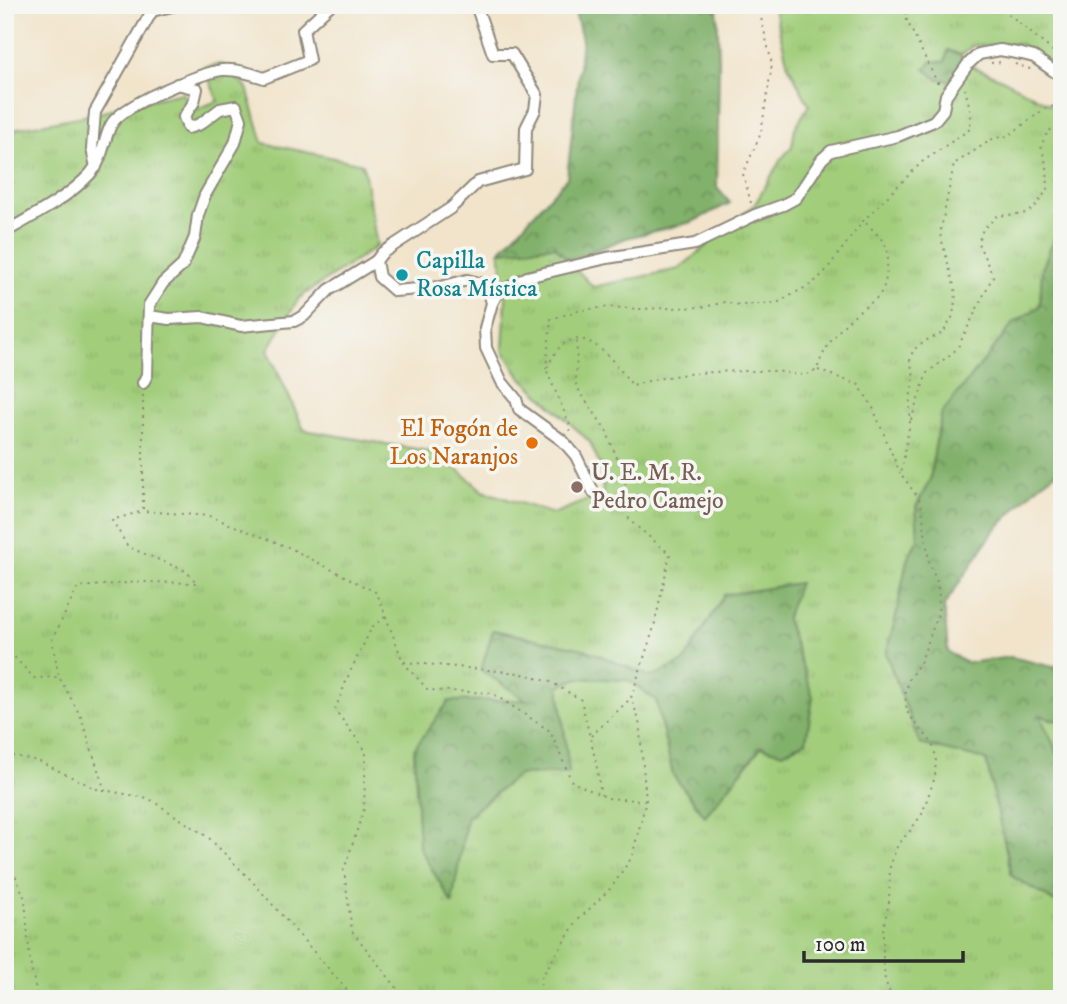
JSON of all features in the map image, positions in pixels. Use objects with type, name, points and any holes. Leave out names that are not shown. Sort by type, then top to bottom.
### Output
[{"type":"street","points":[[96,167],[92,149],[95,112],[152,11],[176,5]]},
{"type":"street","points":[[5,232],[39,212],[87,177],[96,167],[112,122],[141,102],[177,84],[220,70],[243,71],[264,78],[309,60],[303,30],[330,5]]},
{"type":"street","points":[[149,316],[169,319],[202,317],[241,326],[293,321],[304,316],[329,290],[376,261],[382,253],[451,208],[478,181],[525,169],[526,128],[536,110],[537,94],[512,54],[493,54],[476,5]]},
{"type":"street","points":[[594,493],[576,456],[563,441],[519,409],[516,399],[502,382],[486,348],[485,328],[497,294],[527,277],[607,258],[695,244],[755,215],[770,211],[796,198],[822,159],[831,151],[898,136],[934,121],[943,110],[946,95],[959,87],[968,64],[979,54],[1012,51],[1034,58],[1062,77]]},
{"type":"street","points":[[143,383],[147,375],[149,305],[163,283],[183,265],[195,237],[198,215],[205,195],[235,143],[241,120],[236,106],[220,110],[200,124],[188,128],[184,117],[194,102],[197,89],[177,84]]},
{"type":"street","points":[[376,261],[379,277],[395,291],[441,287],[467,281],[487,285],[492,303]]},
{"type":"path","points":[[755,215],[743,174],[761,133],[772,64],[758,5]]},
{"type":"path","points":[[563,441],[571,428],[546,369],[551,319],[580,310],[609,307],[640,309],[704,307],[725,302],[740,305],[777,303],[813,283],[824,273],[864,220],[922,162],[970,129],[971,113],[966,97],[959,87],[937,82],[907,21],[905,5]]},
{"type":"path","points":[[998,5],[1062,59]]},
{"type":"path","points":[[985,64],[1007,62],[1032,70]]},
{"type":"path","points":[[959,87],[966,97]]},
{"type":"path","points":[[910,422],[909,399],[914,376],[909,361],[914,350],[943,333],[953,316],[956,293],[940,234],[954,164],[994,138],[1008,136],[1047,107],[1062,106]]},
{"type":"path","points":[[901,474],[910,422],[927,373],[957,349],[993,276],[978,243],[983,229],[997,216],[1027,213],[1037,205],[1048,188],[1047,167],[1041,146],[1048,131],[1062,126]]},
{"type":"path","points":[[546,369],[561,346],[577,340],[593,342],[633,386],[653,378],[686,374],[783,371],[798,376],[808,375],[817,370],[820,359],[832,340],[850,318],[874,302],[885,288],[888,257],[886,246],[864,220]]},
{"type":"path","points":[[577,340],[576,386],[606,430],[625,479],[629,520],[670,554],[654,627],[631,698],[590,737]]},
{"type":"path","points":[[817,370],[859,385],[873,408],[901,474],[921,502],[929,562],[937,582],[939,597],[938,614],[921,661],[909,679],[905,695],[907,712],[932,743],[936,757],[934,777],[922,814],[898,844],[890,866],[889,902],[883,930],[883,958],[885,980],[892,999]]},
{"type":"path","points":[[143,383],[143,511]]},
{"type":"path","points":[[105,791],[81,717],[59,677],[52,640],[78,587],[141,582],[197,583],[186,571],[128,547],[112,520],[143,511],[209,516],[288,547],[377,593],[403,662],[428,690],[492,693],[550,730],[572,782],[608,798],[646,801]]},
{"type":"path","points":[[386,616],[372,627],[335,710],[366,751],[364,809],[344,870],[352,930],[401,993],[398,999]]},
{"type":"path","points":[[5,647],[34,678],[59,677]]},
{"type":"path","points":[[403,662],[519,673],[551,682],[581,700],[601,795]]},
{"type":"path","points":[[539,999],[541,978],[577,921],[611,888],[632,857],[646,801],[639,720],[631,698]]},
{"type":"path","points":[[5,754],[38,761],[97,789],[148,798],[208,837],[251,880],[355,999]]},
{"type":"path","points":[[5,850],[25,899],[30,962],[38,999]]},
{"type":"green space","points":[[561,5],[717,5],[717,188],[730,203],[692,222],[626,238],[569,261],[555,246],[500,251],[567,178],[582,40],[574,8]]},
{"type":"green space","points":[[773,5],[1062,5],[1062,69],[1019,44],[972,46],[961,55],[948,50],[952,77],[965,63],[1062,111],[1062,219],[1042,269],[1040,306],[1014,323],[942,413],[930,480],[916,507],[918,539],[907,560],[898,610],[886,654],[920,744],[986,760],[1012,876],[1062,906],[1062,999],[5,999],[5,134],[19,128],[100,113],[182,93],[196,109],[218,101],[204,67],[222,64],[247,88],[263,143],[363,164],[377,246],[299,298],[268,350],[304,430],[439,453],[483,491],[553,514],[603,494],[601,467],[590,442],[519,375],[503,350],[506,299],[500,251],[555,246],[593,287],[679,269],[755,204],[792,146],[795,128],[809,105],[788,65]],"holes":[[[724,595],[786,619],[813,697],[761,747],[705,816],[673,775],[656,700],[628,680],[578,678],[559,686],[569,773],[518,775],[467,817],[451,902],[419,847],[527,700],[584,649],[651,677],[684,663]]]},
{"type":"green space","points":[[948,50],[961,55],[965,63],[958,74],[952,77],[952,81],[938,79],[925,69],[932,61],[945,62]]},
{"type":"green space","points":[[1062,219],[1062,468],[1038,486],[994,531],[944,606],[948,652],[967,663],[1011,657],[1053,667],[1062,663],[1062,722],[1040,716],[1062,762],[1062,906],[1012,876],[986,760],[920,744],[886,654],[907,560],[918,539],[916,507],[930,480],[942,413],[1014,323],[1040,306],[1042,269]]},
{"type":"green space","points":[[799,583],[786,619],[813,697],[806,741],[783,753],[761,747],[705,816],[673,775],[656,700],[628,680],[578,678],[559,686],[569,773],[518,775],[467,816],[452,903],[419,847],[414,749],[449,701],[526,700],[481,670],[493,630],[584,649],[651,677],[684,662],[724,595]]},
{"type":"green space","points":[[1039,715],[1062,722],[1062,762]]},
{"type":"place","name":"Capilla Rosa Mística","points":[[402,275]]},
{"type":"place","name":"El Fogón de Los Naranjos","points":[[532,443]]},
{"type":"place","name":"U. E. M. R. Pedro Camejo","points":[[577,487]]}]
